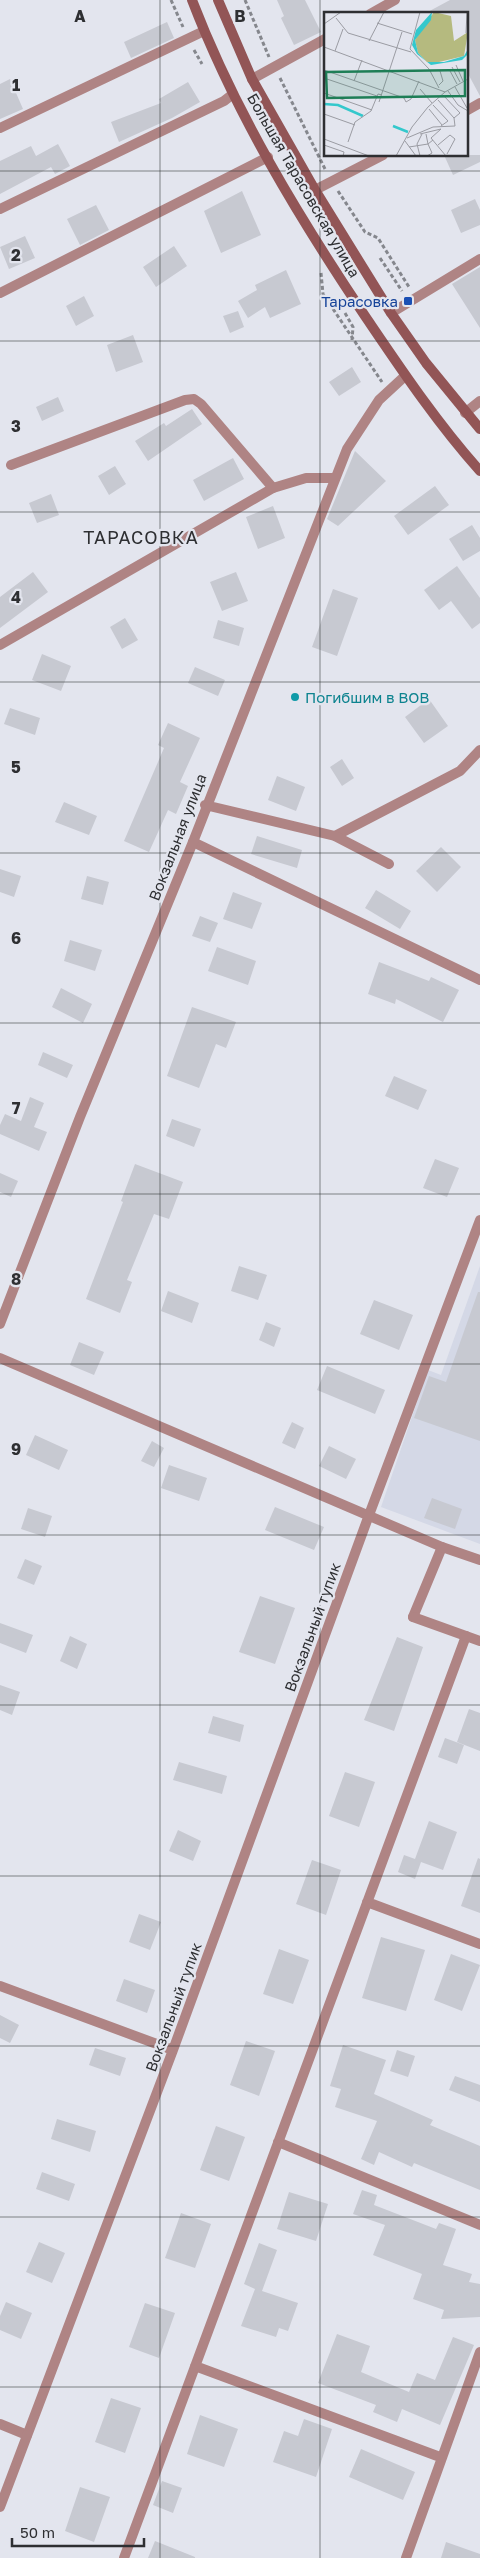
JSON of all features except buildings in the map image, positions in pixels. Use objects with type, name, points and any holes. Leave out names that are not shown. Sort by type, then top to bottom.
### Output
[{"type":"street","name":"Большая Тарасовская улица","points":[[192,0],[233,94],[326,257],[405,376],[480,472]]},
{"type":"street","name":"Большая Тарасовская улица","points":[[218,0],[252,79],[315,190],[391,313],[426,364],[480,429]]},
{"type":"street","points":[[374,12],[395,0]]},
{"type":"street","points":[[0,128],[204,31]]},
{"type":"street","points":[[252,79],[324,40]]},
{"type":"street","points":[[0,209],[224,101],[233,94]]},
{"type":"street","points":[[468,110],[480,104]]},
{"type":"street","points":[[315,190],[380,156]]},
{"type":"street","points":[[0,293],[268,157]]},
{"type":"street","points":[[391,313],[480,259]]},
{"type":"street","name":"Вокзальная улица","points":[[0,1324],[80,1117],[192,842],[347,448],[363,422],[388,390],[405,376]]},
{"type":"street","points":[[11,465],[186,400],[194,399],[201,404],[273,488]]},
{"type":"street","points":[[465,413],[480,401]]},
{"type":"street","points":[[0,645],[273,488],[306,478],[335,478]]},
{"type":"street","points":[[336,836],[460,771],[480,750]]},
{"type":"street","points":[[205,805],[336,836],[389,864]]},
{"type":"street","points":[[192,842],[480,980]]},
{"type":"street","name":"Вокзальный тупик","points":[[0,2507],[173,2050],[369,1515],[480,1220]]},
{"type":"street","points":[[0,1358],[442,1547],[480,1560]]},
{"type":"street","points":[[442,1547],[413,1617],[480,1641]]},
{"type":"street","points":[[124,2558],[466,1636]]},
{"type":"street","points":[[367,1902],[480,1944]]},
{"type":"street","points":[[0,1986],[173,2050]]},
{"type":"street","points":[[278,2142],[480,2225]]},
{"type":"street","points":[[406,2558],[440,2458],[480,2352]]},
{"type":"street","points":[[195,2366],[440,2458]]},
{"type":"street","points":[[0,2424],[28,2434]]},
{"type":"path","points":[[245,0],[261,43],[332,182],[365,232],[378,238],[416,298]]},
{"type":"path","points":[[380,258],[402,291]]},
{"type":"path","points":[[320,270],[323,294],[352,340],[388,390]]},
{"type":"path","points":[[352,340],[353,327]]},
{"type":"shaded area","points":[[480,1266],[480,1544],[381,1507],[428,1370],[441,1375]]},
{"type":"place","name":"Тарасовка","points":[[408,301]]},
{"type":"place","name":"Погибшим в ВОВ","points":[[295,697]]},
{"type":"district","name":"ТАРАСОВКА","points":[[141,537]]}]
